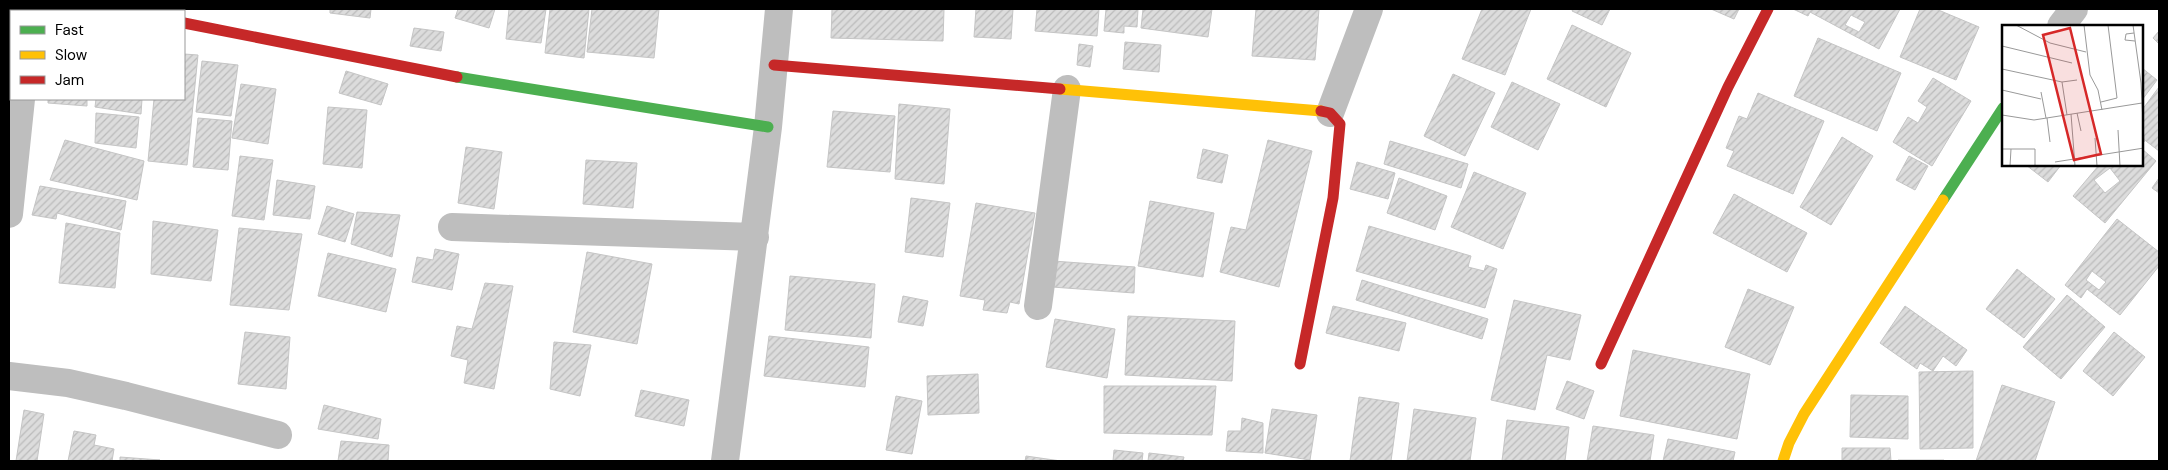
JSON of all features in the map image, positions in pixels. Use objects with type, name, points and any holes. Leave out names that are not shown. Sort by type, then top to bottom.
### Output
[{"type":"street","points":[[726,461],[768,127],[779,9]]},
{"type":"street","points":[[1330,113],[1369,9]]},
{"type":"street","points":[[1601,364],[1728,87],[1768,9]]},
{"type":"street","points":[[2062,25],[2074,9]]},
{"type":"street","points":[[185,23],[440,74],[768,127]]},
{"type":"street","points":[[774,65],[1330,113],[1340,124],[1333,198],[1300,364]]},
{"type":"street","points":[[1038,306],[1067,89]]},
{"type":"street","points":[[9,214],[21,100]]},
{"type":"street","points":[[1783,461],[1789,443],[1804,414],[2002,110]]},
{"type":"street","points":[[452,227],[755,237]]},
{"type":"street","points":[[9,376],[68,383],[278,435]]},
{"type":"building","points":[[330,9],[371,9],[370,18],[330,13]]},
{"type":"building","points":[[458,9],[495,9],[489,28],[455,18]]},
{"type":"building","points":[[509,9],[546,9],[541,43],[506,39]]},
{"type":"building","points":[[550,9],[589,9],[584,58],[545,53]]},
{"type":"building","points":[[592,9],[659,9],[654,58],[587,52]]},
{"type":"building","points":[[832,9],[944,9],[943,41],[831,38]]},
{"type":"building","points":[[976,9],[1013,9],[1011,39],[974,37]]},
{"type":"building","points":[[1037,9],[1099,9],[1097,36],[1035,31]]},
{"type":"building","points":[[1106,9],[1138,9],[1137,27],[1124,26],[1124,33],[1104,31]]},
{"type":"building","points":[[1143,9],[1212,9],[1208,37],[1141,28]]},
{"type":"building","points":[[1256,9],[1319,9],[1315,60],[1252,56]]},
{"type":"building","points":[[1482,9],[1531,9],[1505,75],[1462,59]]},
{"type":"building","points":[[1573,9],[1610,9],[1602,25],[1572,11]]},
{"type":"building","points":[[1711,9],[1739,9],[1734,19]]},
{"type":"building","points":[[1793,9],[1900,9],[1879,49],[1810,12],[1808,16]],"holes":[[[1851,15],[1865,22],[1859,32],[1845,25]]]},
{"type":"building","points":[[1920,9],[1936,9],[1979,27],[1956,80],[1900,57]]},
{"type":"building","points":[[1572,25],[1631,53],[1606,107],[1547,79]]},
{"type":"building","points":[[414,28],[444,32],[441,51],[410,46]]},
{"type":"building","points":[[2159,31],[2159,44],[2153,38]]},
{"type":"building","points":[[1818,38],[1901,73],[1877,131],[1794,96]]},
{"type":"building","points":[[1125,42],[1161,45],[1159,72],[1123,69]]},
{"type":"building","points":[[1079,44],[1093,46],[1090,67],[1077,65]]},
{"type":"building","points":[[185,54],[198,55],[187,165],[148,161],[154,100],[185,100]]},
{"type":"building","points":[[202,61],[238,65],[231,116],[196,112]]},
{"type":"building","points":[[2143,69],[2157,80],[2143,99]]},
{"type":"building","points":[[346,71],[388,84],[381,105],[339,93]]},
{"type":"building","points":[[1453,74],[1495,93],[1465,156],[1424,136]]},
{"type":"building","points":[[1933,78],[1971,101],[1932,166],[1893,142],[1908,117],[1918,123],[1927,107],[1918,101]]},
{"type":"building","points":[[1512,82],[1560,104],[1538,150],[1491,127]]},
{"type":"building","points":[[241,84],[276,89],[268,144],[232,138]]},
{"type":"building","points":[[2159,87],[2159,151],[2143,139],[2143,109]]},
{"type":"building","points":[[1758,93],[1824,121],[1793,194],[1727,166],[1734,151],[1726,148],[1739,116],[1747,119]]},
{"type":"building","points":[[48,100],[87,100],[87,106],[48,103]]},
{"type":"building","points":[[96,100],[142,100],[141,114],[95,107]]},
{"type":"building","points":[[899,104],[950,109],[944,184],[895,179]]},
{"type":"building","points":[[328,107],[367,110],[362,168],[323,164]]},
{"type":"building","points":[[833,111],[895,116],[890,172],[827,167]]},
{"type":"building","points":[[96,113],[139,117],[136,148],[95,143]]},
{"type":"building","points":[[198,118],[232,121],[228,170],[193,167]]},
{"type":"building","points":[[1842,137],[1873,156],[1831,225],[1800,207]]},
{"type":"building","points":[[65,140],[144,161],[137,200],[50,180]]},
{"type":"building","points":[[1268,140],[1312,151],[1279,287],[1220,272],[1231,227],[1246,230]]},
{"type":"building","points":[[1390,141],[1468,164],[1461,188],[1384,164]]},
{"type":"building","points":[[466,147],[502,152],[494,209],[458,203]]},
{"type":"building","points":[[1203,149],[1228,155],[1222,183],[1197,178]]},
{"type":"building","points":[[2143,150],[2156,161],[2105,223],[2073,196],[2098,166],[2143,166]],"holes":[[[2110,168],[2120,181],[2105,193],[2094,180]]]},
{"type":"building","points":[[240,156],[273,160],[264,220],[232,216]]},
{"type":"building","points":[[1909,156],[1928,166],[1915,190],[1896,180]]},
{"type":"building","points":[[586,160],[637,163],[633,208],[583,204]]},
{"type":"building","points":[[1357,162],[1395,173],[1388,199],[1350,189]]},
{"type":"building","points":[[2027,166],[2060,166],[2048,182]]},
{"type":"building","points":[[1474,172],[1526,193],[1503,249],[1451,227]]},
{"type":"building","points":[[1399,178],[1447,196],[1435,230],[1387,213]]},
{"type":"building","points":[[2159,178],[2159,193],[2152,188]]},
{"type":"building","points":[[277,180],[315,186],[310,219],[273,215]]},
{"type":"building","points":[[40,186],[126,201],[121,230],[57,213],[56,219],[32,215]]},
{"type":"building","points":[[1734,194],[1807,233],[1787,272],[1713,233]]},
{"type":"building","points":[[911,198],[950,203],[943,257],[905,252]]},
{"type":"building","points":[[1150,201],[1214,213],[1203,277],[1138,266]]},
{"type":"building","points":[[976,203],[1035,213],[1019,304],[1010,302],[1007,313],[983,310],[985,300],[960,296]]},
{"type":"building","points":[[327,206],[354,214],[345,242],[318,234]]},
{"type":"building","points":[[357,212],[400,215],[392,257],[351,244]]},
{"type":"building","points":[[2117,219],[2159,252],[2159,266],[2120,315],[2087,289],[2081,298],[2065,285]],"holes":[[[2092,271],[2106,282],[2099,290],[2086,280]]]},
{"type":"building","points":[[153,221],[218,230],[211,281],[151,274]]},
{"type":"building","points":[[66,223],[120,233],[115,288],[59,283]]},
{"type":"building","points":[[1369,226],[1471,256],[1468,267],[1484,271],[1486,265],[1497,269],[1485,308],[1356,271]]},
{"type":"building","points":[[239,228],[302,234],[289,310],[230,305]]},
{"type":"building","points":[[435,249],[459,254],[452,290],[412,282],[417,257],[433,260]]},
{"type":"building","points":[[587,252],[652,264],[637,344],[573,332]]},
{"type":"building","points":[[328,253],[396,269],[386,312],[318,296]]},
{"type":"building","points":[[1053,261],[1135,267],[1134,293],[1052,287]]},
{"type":"building","points":[[2017,269],[2055,299],[2024,338],[1986,309]]},
{"type":"building","points":[[790,276],[875,284],[871,338],[785,330]]},
{"type":"building","points":[[1362,280],[1488,319],[1482,339],[1356,300]]},
{"type":"building","points":[[485,283],[513,286],[494,389],[464,383],[468,360],[451,356],[457,326],[472,329]]},
{"type":"building","points":[[1748,289],[1794,307],[1770,365],[1725,347]]},
{"type":"building","points":[[2067,295],[2105,327],[2061,379],[2023,347]]},
{"type":"building","points":[[903,296],[928,301],[923,326],[898,322]]},
{"type":"building","points":[[1514,300],[1581,315],[1570,360],[1547,355],[1535,410],[1491,400]]},
{"type":"building","points":[[1333,306],[1406,323],[1399,351],[1326,333]]},
{"type":"building","points":[[1905,306],[1967,350],[1956,366],[1943,356],[1933,371],[1920,363],[1917,369],[1880,343]]},
{"type":"building","points":[[1128,316],[1235,321],[1232,381],[1125,375]]},
{"type":"building","points":[[1055,319],[1115,329],[1107,378],[1046,367]]},
{"type":"building","points":[[245,332],[290,337],[286,389],[238,384]]},
{"type":"building","points":[[2114,332],[2145,357],[2113,396],[2083,371]]},
{"type":"building","points":[[769,336],[869,347],[865,387],[764,376]]},
{"type":"building","points":[[554,342],[591,345],[580,396],[550,389]]},
{"type":"building","points":[[1633,350],[1750,374],[1737,439],[1620,416]]},
{"type":"building","points":[[1973,371],[1973,448],[1920,449],[1919,372]]},
{"type":"building","points":[[978,374],[979,413],[928,415],[927,376]]},
{"type":"building","points":[[1567,381],[1594,391],[1584,419],[1556,409]]},
{"type":"building","points":[[2002,385],[2055,402],[2035,461],[1976,461]]},
{"type":"building","points":[[1104,386],[1216,386],[1212,435],[1104,433]]},
{"type":"building","points":[[641,390],[689,400],[684,426],[635,416]]},
{"type":"building","points":[[1851,395],[1908,396],[1908,439],[1850,437]]},
{"type":"building","points":[[896,396],[922,401],[912,454],[886,450]]},
{"type":"building","points":[[1359,397],[1399,403],[1391,461],[1350,461]]},
{"type":"building","points":[[324,405],[381,419],[378,439],[318,429]]},
{"type":"building","points":[[1272,409],[1317,415],[1310,460],[1265,453]]},
{"type":"building","points":[[1414,409],[1476,418],[1470,461],[1407,461]]},
{"type":"building","points":[[24,410],[44,414],[37,461],[16,461]]},
{"type":"building","points":[[1242,418],[1263,423],[1263,453],[1226,451],[1228,431],[1241,431]]},
{"type":"building","points":[[1507,420],[1569,427],[1565,461],[1502,461]]},
{"type":"building","points":[[1593,426],[1654,435],[1650,461],[1587,461]]},
{"type":"building","points":[[74,431],[96,435],[94,445],[114,449],[112,461],[68,461]]},
{"type":"building","points":[[1668,439],[1735,452],[1733,461],[1663,461]]},
{"type":"building","points":[[341,441],[389,445],[388,461],[338,461]]},
{"type":"building","points":[[1842,448],[1890,448],[1891,461],[1842,461]]},
{"type":"building","points":[[1114,450],[1143,453],[1142,461],[1113,461]]},
{"type":"building","points":[[1149,453],[1184,457],[1183,461],[1148,461]]},
{"type":"building","points":[[1026,456],[1061,461],[1025,461]]},
{"type":"building","points":[[120,457],[160,460],[120,461]]},
{"type":"building","points":[[1944,460],[1944,461],[1898,461]]},
{"type":"traffic: fast","points":[[457,77],[768,127]]},
{"type":"traffic: fast","points":[[1943,200],[2002,110]]},
{"type":"traffic: slow","points":[[1060,89],[1321,111]]},
{"type":"traffic: slow","points":[[1783,461],[1789,443],[1804,414],[1943,200]]},
{"type":"traffic: jam","points":[[1601,364],[1728,87],[1768,9]]},
{"type":"traffic: jam","points":[[185,23],[457,77]]},
{"type":"traffic: jam","points":[[774,65],[1060,89]]},
{"type":"traffic: jam","points":[[1300,364],[1333,198],[1340,124],[1330,113],[1321,111]]}]
